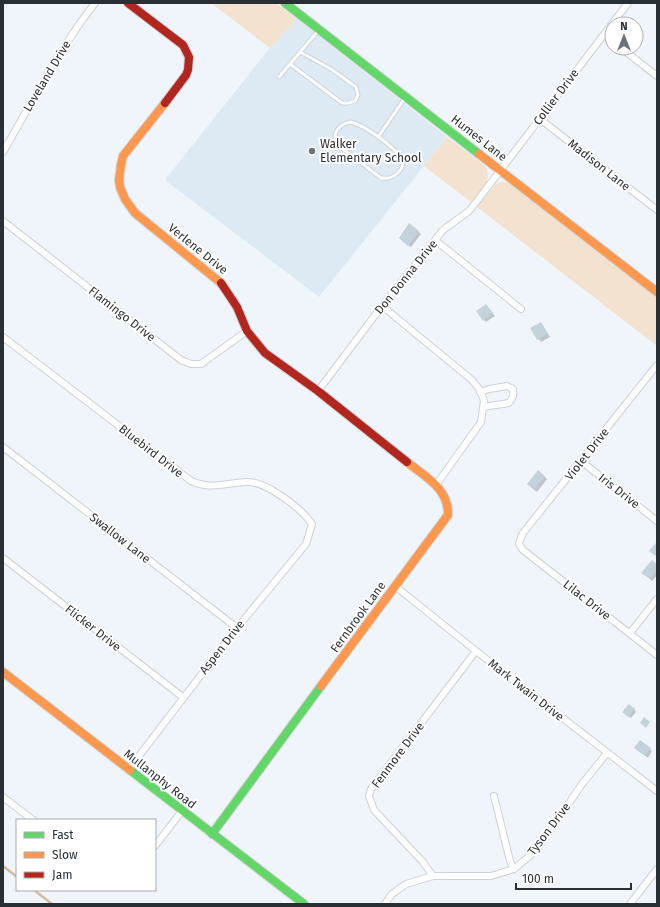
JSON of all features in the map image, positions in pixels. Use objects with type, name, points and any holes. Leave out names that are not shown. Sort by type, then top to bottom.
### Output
[{"type":"street","name":"Loveland Drive","points":[[3,152],[55,61],[95,3]]},
{"type":"street","name":"Verlene Drive","points":[[128,3],[183,45],[189,57],[186,75],[123,156],[119,168],[118,181],[120,191],[125,201],[135,213],[223,285],[237,307],[247,331],[265,353],[318,391],[436,485]]},
{"type":"street","name":"Humes Lane","points":[[285,3],[657,292]]},
{"type":"street","name":"Collier Drive","points":[[618,16],[628,3]]},
{"type":"street","name":"Collier Drive","points":[[501,170],[604,35]]},
{"type":"street","points":[[631,56],[657,76]]},
{"type":"street","name":"Madison Lane","points":[[540,119],[657,210]]},
{"type":"street","name":"Don Donna Drive","points":[[318,391],[382,306],[443,230],[468,211],[501,170]]},
{"type":"street","name":"Flamingo Drive","points":[[3,221],[181,360],[191,364],[201,364],[247,331]]},
{"type":"street","points":[[435,240],[520,309]]},
{"type":"street","points":[[382,306],[472,380],[484,401],[481,422],[436,485]]},
{"type":"street","name":"Bluebird Drive","points":[[3,337],[191,481],[201,486],[213,486],[248,481],[258,483],[267,487],[298,508],[308,517],[312,524]]},
{"type":"street","name":"Violet Drive","points":[[519,544],[523,533],[657,365]]},
{"type":"street","points":[[480,392],[507,386],[513,389],[514,393],[509,403],[483,407]]},
{"type":"street","name":"Swallow Lane","points":[[3,447],[237,628]]},
{"type":"street","name":"Iris Drive","points":[[581,462],[657,521]]},
{"type":"street","name":"Fernbrook Lane","points":[[212,834],[448,515],[449,505],[447,498],[436,485]]},
{"type":"street","name":"Aspen Drive","points":[[129,769],[237,628],[306,544],[312,524]]},
{"type":"street","name":"Lilac Drive","points":[[519,544],[523,550],[657,655]]},
{"type":"street","name":"Flicker Drive","points":[[3,558],[184,698]]},
{"type":"street","name":"Mark Twain Drive","points":[[395,586],[476,652],[657,791]]},
{"type":"street","points":[[630,633],[657,599]]},
{"type":"street","name":"Fenmore Drive","points":[[433,876],[423,862],[374,810],[369,796],[371,789],[476,652]]},
{"type":"street","name":"Mullanphy Road","points":[[3,672],[304,904]]},
{"type":"street","name":"Tyson Drive","points":[[385,904],[392,894],[406,884],[433,876],[491,876],[514,869],[532,854],[548,834],[582,784],[607,752]]},
{"type":"street","points":[[494,796],[510,861],[514,869]]},
{"type":"street","points":[[3,797],[32,819]]},
{"type":"street","points":[[156,845],[182,811]]},
{"type":"street","points":[[630,904],[657,869]]},
{"type":"lane","points":[[279,77],[319,30]]},
{"type":"lane","points":[[290,64],[342,103],[350,103],[356,100],[358,95],[356,87],[331,69],[300,52]]},
{"type":"lane","points":[[378,137],[406,97]]},
{"type":"lane","points":[[351,122],[360,124],[378,137],[399,154],[403,161],[399,172],[390,178],[381,178],[348,154],[335,142],[334,136],[339,126],[344,123],[351,122]]},
{"type":"shaded area","points":[[211,3],[276,3],[297,19],[270,48]]},
{"type":"shaded area","name":"Walker Elementary School","points":[[297,19],[447,137],[319,297],[165,180],[270,48]]},
{"type":"shaded area","points":[[447,137],[484,165],[487,170],[488,175],[485,185],[471,202],[424,166]]},
{"type":"shaded area","points":[[506,182],[511,185],[657,296],[657,346],[477,207],[496,184]]},
{"type":"building","points":[[409,223],[419,231],[408,246],[399,238]]},
{"type":"building","points":[[486,304],[493,313],[483,321],[476,311]]},
{"type":"building","points":[[541,322],[548,334],[537,340],[530,328]]},
{"type":"building","points":[[538,470],[545,476],[534,490],[527,484]]},
{"type":"building","points":[[656,543],[657,544],[657,557],[649,551]]},
{"type":"building","points":[[652,560],[657,564],[657,570],[650,579],[641,573]]},
{"type":"building","points":[[629,704],[635,709],[628,717],[622,712]]},
{"type":"building","points":[[644,717],[650,722],[646,728],[640,723]]},
{"type":"building","points":[[640,740],[651,748],[645,756],[634,748]]},
{"type":"waterway","points":[[3,866],[16,876]]},
{"type":"waterway","points":[[35,891],[52,904]]},
{"type":"traffic: fast","points":[[285,3],[479,154]]},
{"type":"traffic: fast","points":[[212,834],[321,686]]},
{"type":"traffic: fast","points":[[130,770],[304,904]]},
{"type":"traffic: slow","points":[[165,103],[123,156],[119,180],[120,187],[125,199],[135,213],[221,283]]},
{"type":"traffic: slow","points":[[479,154],[657,292]]},
{"type":"traffic: slow","points":[[321,686],[448,515],[445,498],[435,484],[407,462]]},
{"type":"traffic: slow","points":[[3,672],[130,770]]},
{"type":"traffic: jam","points":[[128,3],[183,45],[189,57],[186,75],[165,103]]},
{"type":"traffic: jam","points":[[221,283],[237,307],[247,331],[265,353],[318,391],[407,462]]},
{"type":"place","name":"Walker Elementary School","points":[[312,151]]}]
